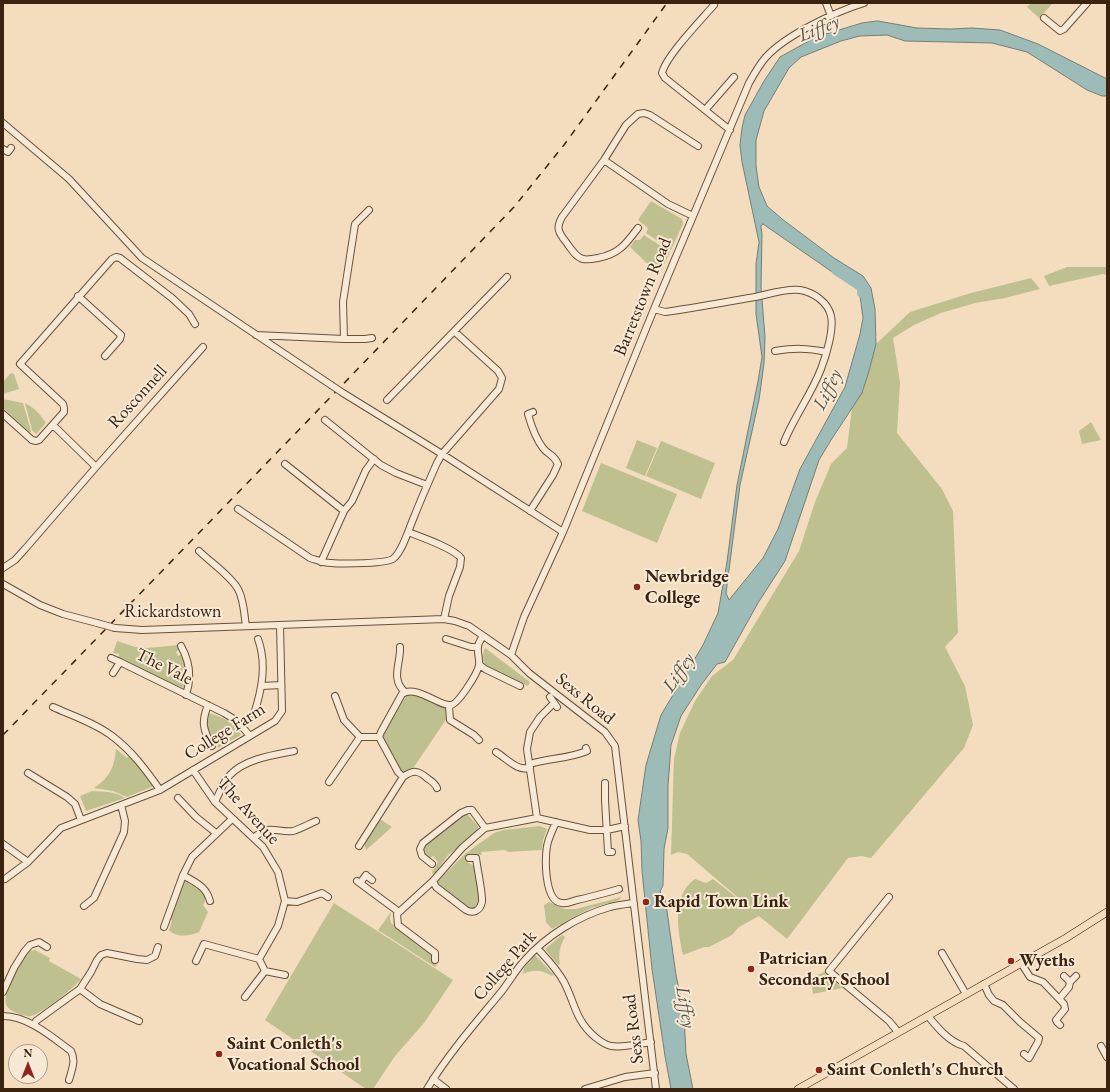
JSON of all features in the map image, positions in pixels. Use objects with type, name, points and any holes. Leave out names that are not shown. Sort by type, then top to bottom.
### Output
[{"type":"main road","points":[[798,1089],[1066,938],[1107,912]]},
{"type":"street","points":[[826,3],[831,16]]},
{"type":"street","name":"Barretstown Road","points":[[511,655],[524,617],[563,532],[693,216],[750,82],[758,67],[777,46],[792,36],[856,4],[864,3]]},
{"type":"street","points":[[1044,18],[1060,31],[1069,25],[1087,3]]},
{"type":"street","points":[[714,5],[670,56],[662,73],[665,78],[706,109],[730,130]]},
{"type":"street","points":[[1069,25],[1075,30]]},
{"type":"street","points":[[706,109],[734,77]]},
{"type":"street","points":[[638,228],[627,243],[618,251],[609,255],[587,260],[582,259],[575,253],[560,234],[558,224],[633,117],[644,113],[650,115],[698,146]]},
{"type":"street","points":[[3,123],[69,179],[142,258],[343,393],[442,454],[563,532]]},
{"type":"street","points":[[3,149],[8,152],[11,148]]},
{"type":"street","points":[[604,160],[668,204],[693,216]]},
{"type":"street","points":[[344,339],[343,302],[355,224],[369,210]]},
{"type":"street","points":[[3,414],[32,440],[36,441],[39,440],[64,412],[63,404],[20,364],[78,296],[112,259],[116,257],[120,258],[172,298],[189,314],[195,324]]},
{"type":"street","points":[[387,400],[507,277]]},
{"type":"street","points":[[654,309],[665,312],[757,297],[784,291],[800,290],[815,296],[825,304],[831,314],[832,327],[821,369],[807,399],[788,431],[784,442]]},
{"type":"street","points":[[78,296],[121,335],[105,356]]},
{"type":"street","points":[[238,509],[310,558],[321,562],[352,564],[391,561],[394,559],[398,554],[408,532],[436,463],[442,454],[499,389],[502,378],[498,371],[455,332]]},
{"type":"street","points":[[256,335],[344,339],[372,338]]},
{"type":"street","name":"Rosconnell","points":[[3,568],[15,560],[203,347]]},
{"type":"street","points":[[775,351],[805,348],[826,352]]},
{"type":"street","points":[[530,511],[553,475],[558,464],[555,456],[544,449],[537,437],[528,414],[533,412]]},
{"type":"street","points":[[325,420],[374,459],[396,472],[427,485]]},
{"type":"street","points":[[53,425],[96,467]]},
{"type":"street","points":[[321,562],[344,511],[352,501],[366,470],[374,459]]},
{"type":"street","points":[[285,464],[344,511]]},
{"type":"street","points":[[408,532],[452,550],[461,558],[460,567],[449,596],[444,619]]},
{"type":"street","points":[[199,551],[233,581],[242,600],[246,626]]},
{"type":"street","name":"Rickardstown","points":[[3,584],[40,605],[63,614],[116,628],[142,630],[280,625]]},
{"type":"street","name":"Sexs Road","points":[[280,625],[444,619],[454,621],[469,626],[511,655],[529,673],[606,732],[614,746],[656,1089]]},
{"type":"street","name":"College Farm","points":[[6,879],[28,862],[61,828],[160,790],[275,721],[282,711],[280,625]]},
{"type":"street","points":[[403,777],[398,772],[380,737],[381,732],[402,694],[405,692],[412,692],[426,696],[449,706],[454,704],[477,672],[480,665],[478,647],[483,636]]},
{"type":"street","name":"College Farm","points":[[254,714],[262,686],[263,671],[262,649],[258,639]]},
{"type":"street","points":[[446,639],[471,647],[478,647]]},
{"type":"street","points":[[181,646],[190,666],[190,679],[186,695]]},
{"type":"street","points":[[400,646],[396,673],[398,683],[405,692]]},
{"type":"street","points":[[111,658],[120,662]]},
{"type":"street","name":"The Vale","points":[[113,673],[120,662],[208,705],[237,721],[250,736]]},
{"type":"street","points":[[480,665],[485,669],[520,686]]},
{"type":"street","name":"College Farm","points":[[262,686],[281,685]]},
{"type":"street","points":[[335,696],[344,720],[360,737],[380,737]]},
{"type":"street","points":[[536,818],[527,749],[530,732],[540,717],[554,702]]},
{"type":"street","name":"The Vale","points":[[208,705],[203,723],[206,735],[212,746]]},
{"type":"street","points":[[449,706],[450,720],[474,735],[479,740]]},
{"type":"street","points":[[53,707],[92,725],[111,736],[131,753],[160,790]]},
{"type":"street","points":[[329,782],[360,737]]},
{"type":"street","points":[[496,752],[512,760],[518,767],[523,769],[543,760],[577,756],[587,752],[586,748]]},
{"type":"street","points":[[215,802],[229,776],[237,768],[270,756],[294,751]]},
{"type":"street","name":"The Avenue","points":[[193,770],[215,802],[254,838],[268,854],[278,872],[284,901],[278,926],[259,959]]},
{"type":"street","points":[[359,846],[403,777],[409,773],[416,772],[422,774],[435,784],[437,788]]},
{"type":"street","points":[[28,773],[67,797],[75,804],[81,820]]},
{"type":"street","points":[[607,787],[608,852],[612,852]]},
{"type":"street","points":[[178,798],[196,817],[216,833]]},
{"type":"street","points":[[84,906],[94,898],[124,832],[125,821],[121,805]]},
{"type":"street","points":[[432,864],[422,856],[420,849],[424,843],[461,813],[472,810],[486,828]]},
{"type":"street","points":[[435,960],[435,953],[398,925],[396,918],[397,914],[433,881],[457,853],[486,828],[536,818],[590,830],[607,830],[625,826]]},
{"type":"street","points":[[164,927],[182,875],[192,857],[232,819]]},
{"type":"street","points":[[254,838],[259,833],[267,830],[274,829],[293,831],[316,821]]},
{"type":"street","points":[[556,822],[548,842],[546,856],[548,886],[552,897],[556,901],[562,903],[609,895],[619,889]]},
{"type":"street","points":[[3,844],[28,862]]},
{"type":"street","points":[[433,881],[436,887],[466,910],[470,912],[478,910],[482,902],[476,858],[469,858]]},
{"type":"street","points":[[372,880],[365,873],[359,882],[399,912]]},
{"type":"street","points":[[182,875],[198,884],[208,892],[210,901]]},
{"type":"street","points":[[284,901],[297,902],[322,893],[328,897]]},
{"type":"street","points":[[889,897],[829,971],[889,1021],[898,1032]]},
{"type":"street","name":"College Park","points":[[427,1089],[465,1035],[499,996],[524,961],[537,948],[555,934],[587,915],[612,906],[634,903]]},
{"type":"street","points":[[3,992],[14,968],[30,945],[39,942],[47,947]]},
{"type":"street","points":[[196,961],[204,944],[259,959],[265,971]]},
{"type":"street","points":[[34,1025],[36,1021],[80,989],[92,972],[101,955],[107,953],[137,960],[147,960],[155,956],[158,947]]},
{"type":"street","points":[[537,948],[553,966],[564,982],[578,1016],[587,1030],[604,1044],[611,1046],[651,1042]]},
{"type":"street","points":[[942,953],[966,994]]},
{"type":"street","points":[[1021,963],[1030,977],[1043,982],[1060,998],[1065,1006],[1056,1020],[1060,1025]]},
{"type":"street","points":[[265,971],[286,975]]},
{"type":"street","points":[[245,997],[265,971]]},
{"type":"street","points":[[1064,976],[1070,982]]},
{"type":"street","points":[[1060,998],[1070,987],[1070,982],[1076,976]]},
{"type":"street","points":[[984,984],[989,995],[994,1001],[1003,1005],[1039,1038],[1029,1058],[1024,1054]]},
{"type":"street","points":[[80,989],[100,1004],[139,1022]]},
{"type":"street","points":[[3,1016],[16,1018],[34,1025],[71,1051],[74,1056],[74,1064],[69,1080]]},
{"type":"street","points":[[928,1016],[946,1035],[957,1044],[964,1046],[1014,1089]]},
{"type":"street","points":[[1101,1046],[1107,1057]]},
{"type":"street","points":[[587,1089],[625,1077],[655,1073]]},
{"type":"street","points":[[433,1079],[446,1089]]},
{"type":"green space","points":[[1031,3],[1053,3],[1039,18],[1027,7]]},
{"type":"green space","points":[[651,201],[682,219],[683,224],[671,250],[646,233],[648,229],[647,227],[638,220]]},
{"type":"green space","points":[[644,235],[670,252],[659,275],[630,247],[635,240],[640,240]]},
{"type":"green space","points":[[1067,267],[1107,267],[1107,275],[1103,274],[1049,286],[1044,276]]},
{"type":"green space","points":[[1031,278],[1040,289],[1005,298],[975,303],[941,313],[914,325],[893,338],[900,382],[897,433],[942,489],[953,511],[958,633],[945,647],[965,686],[973,725],[964,748],[871,858],[861,856],[848,858],[787,939],[759,916],[739,927],[732,935],[709,947],[704,947],[683,955],[678,925],[679,904],[682,894],[687,886],[695,879],[706,883],[713,879],[755,912],[687,854],[678,852],[671,855],[674,759],[680,733],[695,701],[712,676],[733,660],[799,551],[815,502],[831,464],[847,448],[852,408],[862,393],[876,344],[910,312],[971,293]]},
{"type":"green space","points":[[11,373],[14,374],[19,389],[3,394],[3,382]]},
{"type":"green space","points":[[3,399],[23,403],[31,431],[30,433],[3,408]]},
{"type":"green space","points":[[25,403],[32,407],[46,423],[36,434],[32,430]]},
{"type":"green space","points":[[1091,422],[1101,440],[1082,444],[1079,431]]},
{"type":"green space","points":[[637,440],[657,448],[645,476],[626,468]]},
{"type":"green space","points":[[661,441],[715,463],[701,499],[646,476]]},
{"type":"green space","points":[[601,463],[677,494],[657,543],[582,511]]},
{"type":"green space","points":[[117,641],[135,647],[147,648],[179,645],[179,649],[176,652],[178,656],[182,654],[188,674],[185,687],[180,688],[119,658],[119,654],[113,653]]},
{"type":"green space","points":[[485,648],[530,682],[528,686],[485,666],[483,652]]},
{"type":"green space","points":[[413,694],[445,706],[447,719],[414,767],[401,773],[383,737],[384,732],[406,696]]},
{"type":"green space","points":[[209,713],[232,723],[241,735],[218,748],[217,743],[219,740],[217,736],[208,734],[206,717]]},
{"type":"green space","points":[[116,749],[127,758],[131,754],[154,786],[127,797],[113,791],[94,788],[104,780],[110,772],[114,762]]},
{"type":"green space","points":[[92,791],[113,793],[125,798],[86,811],[80,796]]},
{"type":"green space","points":[[467,814],[478,826],[478,833],[448,855],[434,875],[432,872],[438,862],[433,856],[428,859],[422,854],[425,845],[463,815]]},
{"type":"green space","points":[[380,819],[392,827],[366,850],[364,842]]},
{"type":"green space","points":[[540,826],[547,829],[543,840],[542,850],[508,852],[505,850],[481,852],[482,855],[467,855],[468,863],[475,867],[479,901],[477,907],[472,910],[452,897],[440,885],[438,881],[465,854],[494,833],[503,830]]},
{"type":"green space","points":[[185,880],[205,893],[207,897],[203,905],[208,912],[199,932],[183,936],[172,933],[169,930],[172,921],[170,917],[182,882]]},
{"type":"green space","points":[[622,897],[619,900],[591,908],[552,929],[546,922],[544,905],[549,902],[564,909],[576,909]]},
{"type":"green space","points":[[334,903],[453,980],[424,1023],[395,1056],[373,1089],[366,1089],[265,1020]]},
{"type":"green space","points":[[391,912],[391,923],[428,951],[431,955],[431,960],[437,965],[435,967],[378,930]]},
{"type":"green space","points":[[562,935],[565,937],[560,950],[560,964],[558,965],[545,949]]},
{"type":"green space","points":[[35,950],[50,958],[49,961],[81,979],[51,1005],[32,1016],[26,1016],[8,1007],[6,1004],[6,995],[19,965],[29,951]]},
{"type":"green space","points":[[535,955],[554,975],[552,976],[545,972],[538,971],[531,971],[523,974],[524,968]]},
{"type":"green space","points":[[824,972],[842,988],[813,994],[811,978]]},
{"type":"water","points":[[878,21],[917,28],[972,28],[1000,30],[1038,44],[1107,79],[1107,96],[1102,96],[1087,90],[1027,52],[992,43],[905,41],[887,35],[860,36],[841,41],[801,57],[789,68],[764,111],[756,140],[756,166],[759,187],[767,206],[834,258],[863,276],[871,288],[875,309],[876,344],[862,393],[819,460],[785,561],[758,603],[725,662],[717,664],[701,685],[681,716],[671,745],[668,786],[668,828],[664,849],[663,885],[660,892],[665,897],[676,975],[684,1014],[686,1054],[693,1089],[671,1089],[652,969],[638,820],[646,765],[661,715],[703,645],[718,613],[727,562],[737,485],[762,357],[756,314],[756,264],[759,242],[742,162],[740,145],[742,128],[745,115],[764,81],[780,57],[816,37],[862,23]],"holes":[[[763,224],[838,276],[854,279],[860,296],[863,318],[845,387],[800,469],[778,529],[763,558],[729,600],[726,593],[740,485],[759,400],[764,363],[765,337],[761,287],[761,227]]]},
{"type":"waterway","name":"Liffey","points":[[836,270],[862,287],[862,293]]},
{"type":"railway","points":[[3,735],[514,207],[564,145],[667,3]]},
{"type":"place","name":"Newbridge College","points":[[637,587]]},
{"type":"place","name":"Rapid Town Link","points":[[646,902]]},
{"type":"place","name":"Wyeths","points":[[1011,961]]},
{"type":"place","name":"Patrician Secondary School","points":[[751,969]]},
{"type":"place","name":"Saint Conleth's Vocational School","points":[[219,1054]]},
{"type":"place","name":"Saint Conleth's Church","points":[[819,1070]]}]
